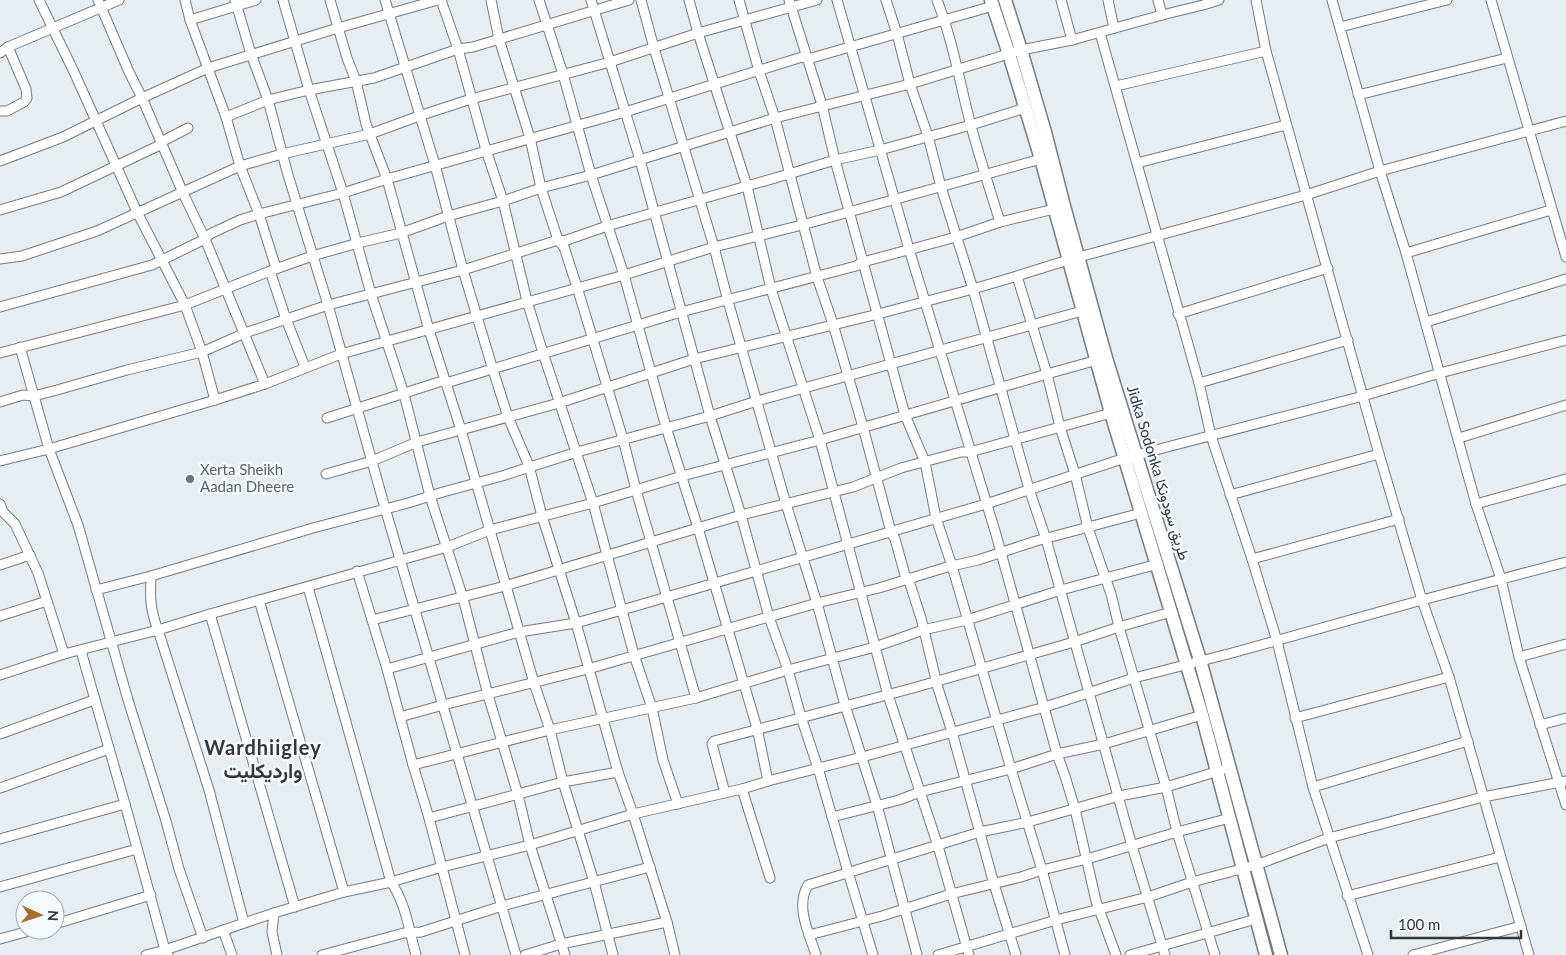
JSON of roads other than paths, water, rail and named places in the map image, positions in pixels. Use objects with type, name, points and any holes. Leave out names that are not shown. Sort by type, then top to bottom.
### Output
[{"type":"main road","name":"Jidka Sodonka طريق سودونكا","points":[[1008,1],[1025,108],[1054,209],[1073,259],[1082,311],[1101,359],[1111,413],[1130,457],[1142,513],[1202,715],[1266,955]]},
{"type":"main road","name":"Jidka Sodonka طريق سودونكا","points":[[992,3],[1015,52],[1130,457],[1200,660],[1281,955]]},
{"type":"street","points":[[39,0],[137,212],[185,305],[202,352],[215,400]]},
{"type":"street","points":[[0,112],[7,111],[24,102],[27,98],[26,89],[4,50],[100,4],[119,0]]},
{"type":"street","points":[[185,0],[190,20],[226,117],[240,166],[259,214],[286,319],[305,367]]},
{"type":"street","points":[[190,20],[235,2],[256,0]]},
{"type":"street","points":[[283,0],[309,90],[358,243],[371,294],[404,394],[430,496],[463,598],[530,845],[565,955]]},
{"type":"street","points":[[330,0],[347,58],[356,81],[366,124],[386,179],[429,330],[461,430],[505,586],[550,730],[563,782],[594,882],[613,955]]},
{"type":"street","points":[[385,0],[435,165],[463,270],[493,370],[508,417],[529,466],[618,772],[650,867],[675,955]]},
{"type":"street","points":[[0,160],[50,143],[208,68],[338,28],[439,0],[458,49],[471,100],[503,201],[527,301],[559,404],[593,503],[634,655],[652,708],[663,760],[678,804]]},
{"type":"street","points":[[491,0],[499,38],[530,138],[541,188],[558,240],[564,248],[577,287],[623,439],[696,698]]},
{"type":"street","points":[[539,0],[563,74],[591,175],[624,275],[666,427],[757,728],[768,781]]},
{"type":"street","points":[[591,0],[640,160],[710,416],[873,955]]},
{"type":"street","points":[[226,117],[268,100],[374,78],[458,49],[473,47],[629,0]]},
{"type":"street","points":[[641,0],[714,248],[786,504],[876,805],[917,955]]},
{"type":"street","points":[[689,0],[747,186],[772,289],[820,440],[888,695],[938,846],[968,951]]},
{"type":"street","points":[[739,0],[759,71],[775,118],[817,277],[834,324],[891,532],[895,539],[905,575],[908,578],[994,884],[1016,955]]},
{"type":"street","points":[[0,259],[22,256],[97,232],[240,166],[326,143],[370,134],[471,100],[610,62],[698,33],[746,20],[790,3],[817,0]]},
{"type":"street","points":[[837,0],[908,249],[926,301],[1016,604],[1018,618],[1074,809],[1096,900],[1116,955]]},
{"type":"street","points":[[886,0],[910,84],[928,136],[956,237],[973,288],[1029,489],[1061,590],[1132,846],[1165,955]]},
{"type":"street","points":[[937,0],[945,20],[959,70],[971,125],[1000,222]]},
{"type":"street","points":[[1061,0],[1072,40]]},
{"type":"street","points":[[1108,0],[1114,28]]},
{"type":"street","points":[[1158,0],[1162,15]]},
{"type":"street","points":[[0,353],[185,305],[226,290],[273,269],[312,256],[401,233],[448,216],[591,175],[775,118],[864,94],[910,84],[1015,52],[1100,33],[1219,0]]},
{"type":"street","points":[[1256,0],[1266,51],[1286,125],[1328,268],[1379,454],[1422,600],[1449,677],[1529,955]]},
{"type":"street","points":[[1332,0],[1380,172],[1426,322],[1476,504],[1501,579],[1519,657],[1540,725],[1563,782],[1566,805]]},
{"type":"street","points":[[1340,27],[1447,0]]},
{"type":"street","points":[[1491,0],[1566,257]]},
{"type":"street","points":[[235,2],[250,54],[268,100],[282,154],[328,305],[340,354],[516,955]]},
{"type":"street","points":[[790,3],[822,105],[835,160],[891,364],[906,415],[925,462],[936,518],[998,720],[1065,955]]},
{"type":"street","points":[[0,307],[152,265],[205,239],[210,234],[259,214],[343,193],[486,150],[625,112],[802,56],[808,59],[897,34],[945,20],[992,3]]},
{"type":"street","points":[[100,4],[125,64],[205,239],[265,384]]},
{"type":"street","points":[[1100,33],[1199,383],[1211,436],[1252,559],[1276,641],[1313,788],[1368,955]]},
{"type":"street","points":[[1116,86],[1266,51]]},
{"type":"street","points":[[1358,95],[1507,58]]},
{"type":"street","points":[[0,402],[23,395],[34,396],[127,370],[202,352],[245,333],[328,305],[463,270],[516,252],[558,240],[564,241],[653,212],[835,160],[880,150],[971,125],[1025,108]]},
{"type":"street","points":[[326,474],[372,461],[417,442],[559,404],[694,359],[926,301],[1566,121]]},
{"type":"street","points":[[1137,163],[1286,125]]},
{"type":"street","points":[[0,210],[61,192],[158,146],[161,142],[188,128]]},
{"type":"street","points":[[0,461],[49,449],[215,400],[265,384],[340,354],[624,275],[759,235],[895,200],[1041,159]]},
{"type":"street","points":[[327,418],[357,410],[442,381],[446,383],[493,370],[543,353],[681,312],[817,277],[908,249],[956,237],[1000,222],[1054,209]]},
{"type":"street","points":[[1406,254],[1551,210]]},
{"type":"street","points":[[1178,314],[1328,268]]},
{"type":"street","points":[[1017,276],[1075,474],[1088,528],[1106,579],[1166,787],[1177,832],[1215,955]]},
{"type":"street","points":[[1426,322],[1566,279]]},
{"type":"street","points":[[96,590],[151,576],[385,508],[396,507],[529,466],[710,416],[757,401],[1082,311]]},
{"type":"street","points":[[1199,383],[1348,340]]},
{"type":"street","points":[[387,669],[519,632],[576,623],[986,504],[1130,457],[1566,340]]},
{"type":"street","points":[[20,347],[49,449],[78,525],[179,869],[202,938]]},
{"type":"street","points":[[0,675],[64,654],[158,630],[357,571],[447,547],[490,530],[593,503],[682,476],[820,440],[1101,359]]},
{"type":"street","points":[[1459,438],[1566,405]]},
{"type":"street","points":[[372,620],[414,608],[463,598],[741,515],[834,493],[876,477],[925,462],[961,452],[970,452],[1111,413]]},
{"type":"street","points":[[1230,495],[1379,454]]},
{"type":"street","points":[[1476,504],[1566,479]]},
{"type":"street","points":[[1,510],[15,524],[38,573],[64,654]]},
{"type":"street","points":[[400,718],[443,705],[588,669],[817,603],[978,560],[1036,541],[1046,540],[1142,513]]},
{"type":"street","points":[[1252,559],[1399,520]]},
{"type":"street","points":[[0,565],[30,555]]},
{"type":"street","points":[[146,955],[166,953],[244,923],[344,892],[391,882],[530,845],[633,814],[742,789],[862,757],[1045,707],[1134,678],[1566,562]]},
{"type":"street","points":[[413,765],[550,730],[696,698],[788,670],[875,647],[923,630],[967,620],[1061,590],[1158,564]]},
{"type":"street","points":[[357,571],[429,818],[465,955]]},
{"type":"street","points":[[151,576],[149,599],[153,618],[209,790],[244,923]]},
{"type":"street","points":[[308,587],[391,882],[400,894],[416,955]]},
{"type":"street","points":[[259,600],[344,892]]},
{"type":"street","points":[[0,616],[47,601]]},
{"type":"street","points":[[725,793],[712,744],[714,741],[757,728],[888,695],[1171,612]]},
{"type":"street","points":[[210,614],[295,907]]},
{"type":"street","points":[[1519,657],[1566,644]]},
{"type":"street","points":[[81,651],[166,953]]},
{"type":"street","points":[[1295,718],[1449,677]]},
{"type":"street","points":[[0,734],[94,700]]},
{"type":"street","points":[[832,817],[1011,769],[1057,754],[1104,744],[1202,715]]},
{"type":"street","points":[[1540,725],[1566,718]]},
{"type":"street","points":[[1313,788],[1468,741]]},
{"type":"street","points":[[0,788],[110,749]]},
{"type":"street","points":[[816,955],[802,907],[803,894],[808,885],[980,832],[1028,822],[1119,796],[1166,787],[1230,768]]},
{"type":"street","points":[[429,818],[518,796],[563,782],[618,772]]},
{"type":"street","points":[[938,955],[968,951],[1056,920],[1148,898],[1192,882],[1256,865],[1329,838],[1483,797],[1563,782]]},
{"type":"street","points":[[742,789],[770,878]]},
{"type":"street","points":[[0,839],[125,804]]},
{"type":"street","points":[[809,935],[1230,818]]},
{"type":"street","points":[[0,888],[137,849]]},
{"type":"street","points":[[1347,896],[1500,856]]},
{"type":"street","points":[[322,955],[404,933],[456,922],[502,906],[650,867]]},
{"type":"street","points":[[65,921],[151,895]]},
{"type":"street","points":[[274,913],[272,932],[277,955]]},
{"type":"street","points":[[1130,955],[1256,919]]},
{"type":"street","points":[[525,955],[561,944],[667,922]]},
{"type":"street","points":[[1413,955],[1521,926]]},
{"type":"street","points":[[224,930],[232,955]]},
{"type":"street","points":[[0,939],[15,935]]},
{"type":"place","name":"Xerta Sheikh Aadan Dheere","points":[[190,479]]},
{"type":"district","name":"Wardhiigley وارديكليت","points":[[263,760]]}]
